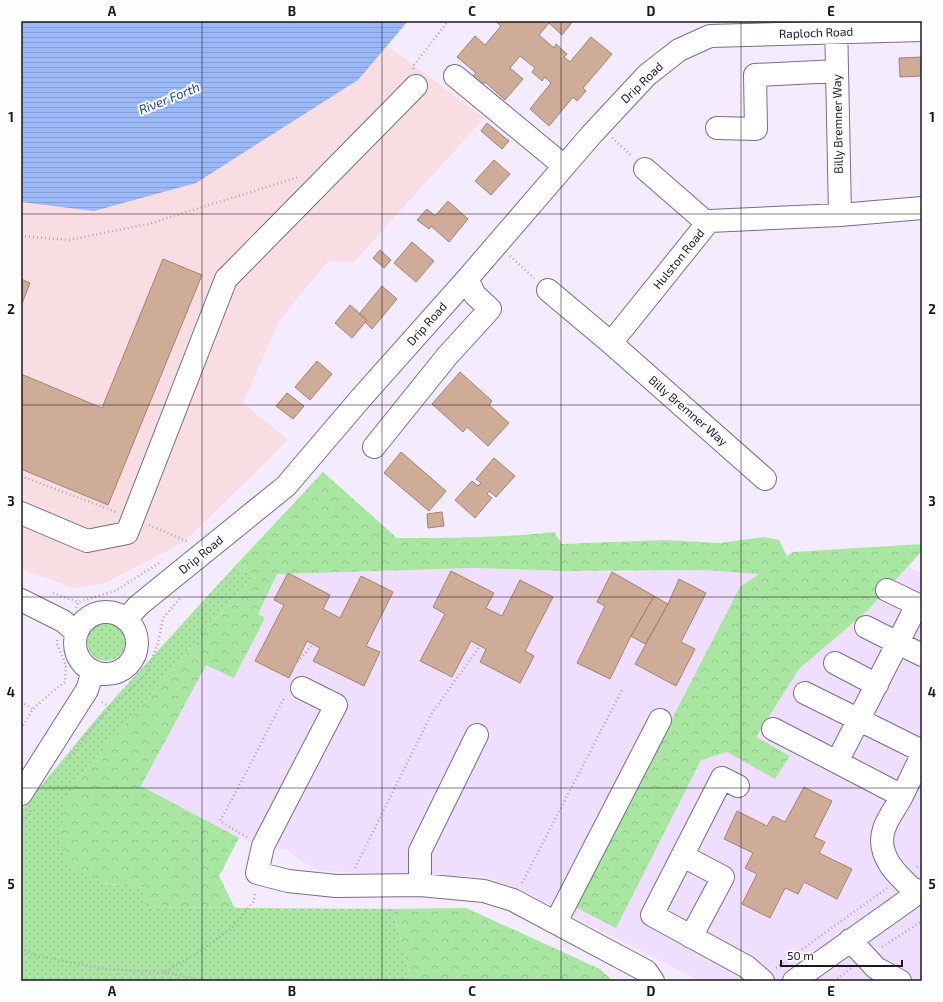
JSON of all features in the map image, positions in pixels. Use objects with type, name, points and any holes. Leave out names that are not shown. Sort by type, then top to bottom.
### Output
[{"type":"street","name":"Raploch Road","points":[[708,29],[836,27],[922,30]]},
{"type":"street","name":"Billy Bremner Way","points":[[836,27],[840,215]]},
{"type":"street","name":"Drip Road","points":[[126,619],[139,605],[286,486],[361,398],[467,280],[599,126],[647,75],[708,29]]},
{"type":"street","points":[[716,128],[756,129],[755,76],[837,72]]},
{"type":"street","points":[[456,76],[564,166]]},
{"type":"street","points":[[21,513],[87,541],[127,534],[226,279],[414,79]]},
{"type":"street","points":[[645,169],[707,224]]},
{"type":"street","name":"Hulston Road","points":[[611,343],[709,221],[840,215],[922,208]]},
{"type":"street","points":[[374,446],[448,355],[490,309],[475,295],[467,280]]},
{"type":"street","name":"Billy Bremner Way","points":[[548,290],[611,343],[765,479]]},
{"type":"street","points":[[838,762],[898,643],[920,606],[887,590]]},
{"type":"street","points":[[21,600],[63,620],[77,633]]},
{"type":"street","points":[[108,612],[118,614],[126,619],[132,626],[136,636],[137,645],[134,655],[129,663],[122,669],[112,673],[103,673],[93,671],[86,666],[78,655],[75,642],[77,633],[81,624],[89,617],[98,613],[108,612]]},
{"type":"street","points":[[866,627],[922,655]]},
{"type":"street","points":[[835,664],[877,685]]},
{"type":"street","points":[[27,800],[87,690],[93,671]]},
{"type":"street","points":[[293,685],[336,705],[265,843],[257,873],[288,881],[336,886],[420,885],[484,891],[513,900],[556,922],[646,971],[653,981]]},
{"type":"street","points":[[805,693],[922,751]]},
{"type":"street","points":[[556,922],[660,720]]},
{"type":"street","points":[[773,729],[902,796]]},
{"type":"street","points":[[420,885],[420,851],[477,735]]},
{"type":"street","points":[[794,981],[920,892],[901,878],[889,863],[882,848],[884,829],[922,755]]},
{"type":"street","points":[[738,786],[722,778],[652,915],[747,966],[763,981]]},
{"type":"street","points":[[683,856],[723,877],[691,936]]},
{"type":"street","points":[[850,940],[876,968],[900,981]]},
{"type":"path","points":[[414,79],[414,65],[448,21]]},
{"type":"path","points":[[599,126],[645,169]]},
{"type":"path","points":[[21,236],[69,240],[148,224],[304,175]]},
{"type":"path","points":[[497,245],[548,290]]},
{"type":"path","points":[[21,476],[189,542]]},
{"type":"path","points":[[63,764],[110,707],[146,675],[158,643],[163,618],[182,596]]},
{"type":"path","points":[[265,843],[220,821],[293,685],[286,675],[314,644]]},
{"type":"path","points":[[346,886],[432,713],[480,646]]},
{"type":"path","points":[[513,900],[622,690]]},
{"type":"path","points":[[21,702],[33,710]]},
{"type":"path","points":[[21,825],[27,800]]},
{"type":"path","points":[[763,981],[769,973],[922,864]]},
{"type":"path","points":[[163,972],[193,956],[232,928],[254,901],[257,873]]},
{"type":"path","points":[[21,948],[34,955],[104,969],[163,972],[206,981]]},
{"type":"shaded area","points":[[387,45],[484,118],[354,262],[328,261],[279,321],[243,403],[288,440],[184,542],[103,584],[74,588],[21,569],[21,202],[26,203],[358,80]]},
{"type":"shaded area","points":[[893,559],[920,573],[922,570],[922,981],[698,981],[529,894],[485,877],[321,871],[302,862],[289,851],[239,838],[141,786],[206,664],[234,677],[265,617],[257,614],[277,574],[474,568],[622,572],[782,568]]},
{"type":"green space","points":[[323,472],[397,538],[495,537],[554,532],[562,544],[664,540],[720,543],[764,537],[779,540],[787,556],[793,552],[922,544],[922,551],[868,610],[799,669],[756,737],[790,756],[775,779],[727,752],[701,760],[616,928],[575,907],[740,587],[759,574],[706,570],[566,571],[474,568],[277,574],[258,614],[265,618],[234,678],[206,665],[141,786],[239,838],[219,876],[235,908],[145,907],[146,888],[102,883],[66,863],[59,838],[65,805],[76,781],[254,575],[234,567]]},
{"type":"green space","points":[[234,567],[254,575],[76,781],[102,883],[146,888],[145,907],[393,909],[411,981],[21,981],[21,810],[102,712]]},
{"type":"green space","points":[[106,623],[116,626],[122,632],[125,642],[122,652],[116,658],[106,661],[96,658],[90,652],[87,642],[90,632],[96,626]]},
{"type":"green space","points":[[466,908],[600,969],[613,981],[411,981],[393,909]]},
{"type":"water","name":"River Forth","points":[[21,21],[408,21],[358,80],[196,183],[94,211],[21,202]]},
{"type":"building","points":[[495,21],[573,21],[562,35],[549,23],[539,35],[554,48],[556,44],[567,54],[564,57],[570,62],[591,37],[612,54],[583,88],[586,91],[577,101],[573,97],[549,126],[530,109],[551,83],[545,77],[542,81],[532,72],[535,68],[520,56],[510,68],[523,79],[505,100],[485,82],[483,85],[473,76],[476,73],[457,57],[475,36],[485,45],[501,26]]},
{"type":"building","points":[[922,57],[922,76],[900,77],[899,58]]},
{"type":"building","points":[[487,123],[509,141],[502,149],[481,131]]},
{"type":"building","points":[[494,160],[510,174],[491,195],[475,181]]},
{"type":"building","points":[[448,201],[468,219],[449,242],[431,226],[429,229],[417,220],[427,209],[435,216]]},
{"type":"building","points":[[412,242],[434,261],[416,282],[394,263]]},
{"type":"building","points":[[380,250],[391,260],[384,268],[373,258]]},
{"type":"building","points":[[163,259],[202,275],[108,505],[21,469],[21,374],[102,408]]},
{"type":"building","points":[[21,279],[30,283],[21,306]]},
{"type":"building","points":[[382,286],[397,299],[372,329],[365,322],[367,320],[359,314]]},
{"type":"building","points":[[350,305],[367,320],[352,338],[335,323]]},
{"type":"building","points":[[317,361],[332,374],[310,400],[295,387]]},
{"type":"building","points":[[460,372],[492,401],[489,405],[509,423],[488,446],[467,427],[463,432],[432,404]]},
{"type":"building","points":[[287,393],[304,406],[293,419],[276,406]]},
{"type":"building","points":[[401,452],[446,491],[429,511],[384,473]]},
{"type":"building","points":[[494,458],[515,476],[496,497],[489,491],[487,494],[492,498],[475,518],[455,500],[472,481],[478,486],[481,483],[476,479]]},
{"type":"building","points":[[442,512],[444,526],[428,528],[427,514]]},
{"type":"building","points":[[451,571],[494,593],[486,608],[502,616],[520,580],[553,597],[525,651],[534,656],[520,683],[480,662],[486,649],[471,641],[452,677],[420,661],[445,614],[433,607]]},
{"type":"building","points":[[612,572],[654,596],[631,636],[610,679],[577,663],[605,606],[597,602]]},
{"type":"building","points":[[288,573],[330,595],[323,609],[340,618],[361,576],[393,592],[366,646],[380,652],[364,686],[313,661],[320,648],[307,641],[289,678],[255,661],[284,605],[274,600]]},
{"type":"building","points":[[679,579],[706,593],[681,642],[695,649],[676,686],[635,664],[668,604]]},
{"type":"building","points":[[654,596],[668,604],[645,644],[631,636]]},
{"type":"building","points":[[804,787],[832,801],[814,837],[825,842],[819,853],[852,869],[837,899],[804,882],[798,894],[785,888],[770,918],[742,904],[757,874],[745,868],[753,853],[724,839],[737,811],[767,826],[773,816],[785,822]]}]
